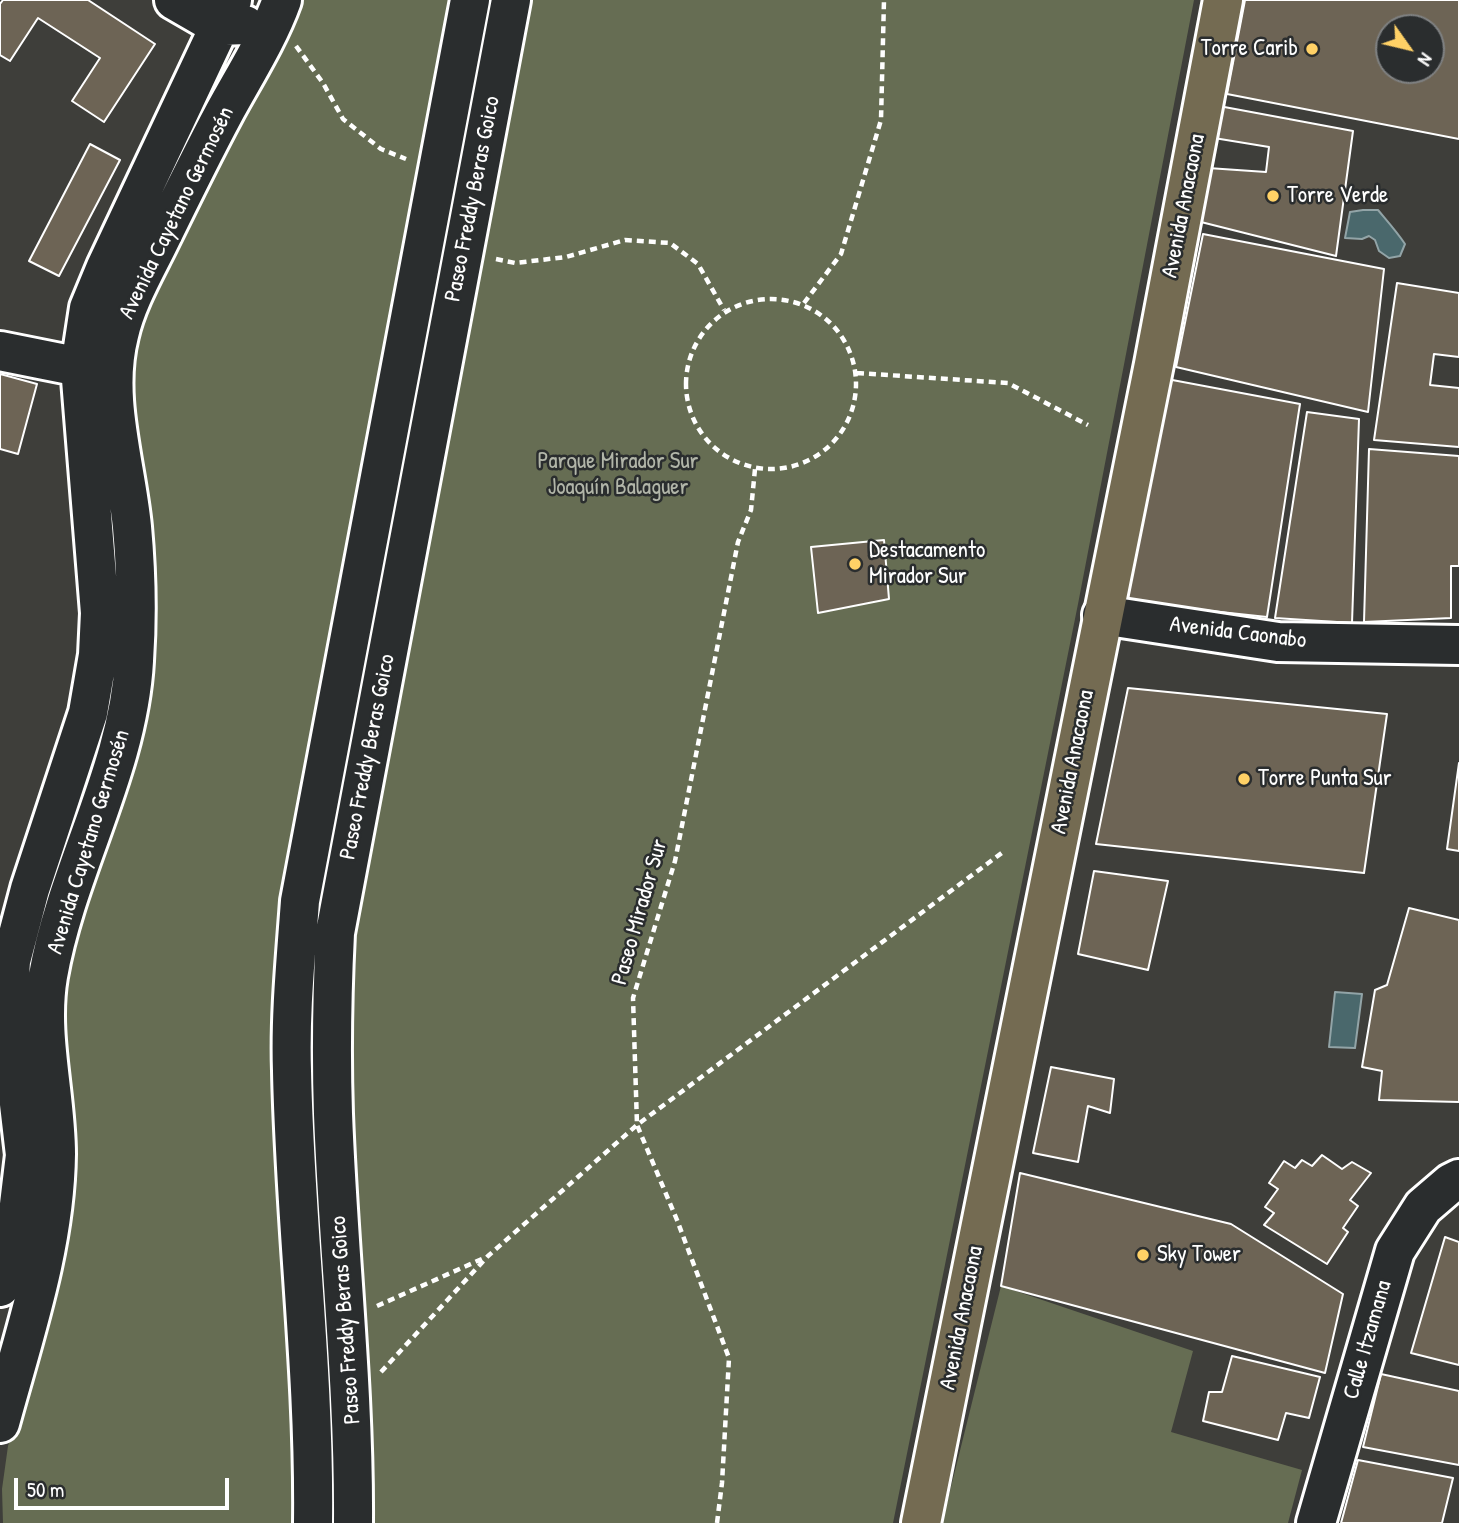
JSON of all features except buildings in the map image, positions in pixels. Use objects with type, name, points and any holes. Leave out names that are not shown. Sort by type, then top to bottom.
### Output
[{"type":"main road","name":"Avenida Anacaona","points":[[921,1523],[1154,364],[1223,0]]},
{"type":"street","points":[[174,0],[226,13],[276,13]]},
{"type":"street","name":"Paseo Freddy Beras Goico","points":[[313,1523],[313,1455],[292,1069],[294,981],[300,901],[470,0]]},
{"type":"street","name":"Paseo Freddy Beras Goico","points":[[353,1523],[354,1450],[333,1114],[332,1000],[335,933],[511,0]]},
{"type":"street","name":"Avenida Cayetano Germosén","points":[[0,1287],[18,1213],[25,1155],[12,1044],[9,992],[11,961],[30,889],[88,713],[98,655],[100,614],[80,367],[89,308],[226,13]]},
{"type":"street","name":"Avenida Cayetano Germosén","points":[[0,1423],[44,1259],[53,1212],[56,1153],[47,1051],[48,978],[61,921],[124,738],[134,665],[136,601],[132,526],[113,392],[119,335],[139,282],[276,13]]},
{"type":"street","points":[[0,351],[80,367]]},
{"type":"street","name":"Avenida Caonabo","points":[[1102,615],[1278,642],[1459,645]]},
{"type":"street","name":"Calle Itzamana","points":[[1316,1523],[1395,1251],[1423,1207],[1459,1179]]},
{"type":"path","points":[[804,303],[841,254],[881,120],[884,0]]},
{"type":"path","points":[[276,13],[323,83],[343,119],[381,149],[436,170]]},
{"type":"path","points":[[485,257],[515,263],[566,257],[625,240],[670,243],[698,264],[724,310]]},
{"type":"path","points":[[763,297],[804,303],[830,320],[848,344],[857,373],[849,420],[826,450],[793,468],[755,469],[717,453],[691,420],[684,380],[695,340],[724,310],[763,297]]},
{"type":"path","points":[[857,373],[1008,383],[1088,425]]},
{"type":"path","name":"Paseo Mirador Sur","points":[[717,1523],[729,1358],[677,1220],[637,1125],[633,998],[675,861],[738,542],[751,510],[755,469]]},
{"type":"path","points":[[378,1375],[488,1256],[637,1125],[1003,852]]},
{"type":"path","points":[[368,1310],[488,1256]]},
{"type":"green space","name":"Parque Mirador Sur Joaquín Balaguer","points":[[288,0],[1194,0],[1078,604],[893,1523],[3,1523],[2,1489],[8,1446],[58,1262],[63,969],[117,800],[133,338]]},
{"type":"green space","points":[[1001,1286],[1193,1351],[1171,1432],[1302,1470],[1288,1523],[942,1523]]},
{"type":"water","points":[[1378,210],[1396,231],[1405,244],[1400,256],[1389,258],[1379,251],[1375,240],[1369,236],[1362,239],[1345,238],[1350,212]]},
{"type":"water","points":[[1335,992],[1362,994],[1355,1048],[1329,1047]]},
{"type":"place","name":"Torre Carib","points":[[1312,49]]},
{"type":"place","name":"Torre Verde","points":[[1273,196]]},
{"type":"place","name":"Destacamento Mirador Sur","points":[[855,564]]},
{"type":"place","name":"Torre Punta Sur","points":[[1244,779]]},
{"type":"place","name":"Sky Tower","points":[[1143,1255]]}]
